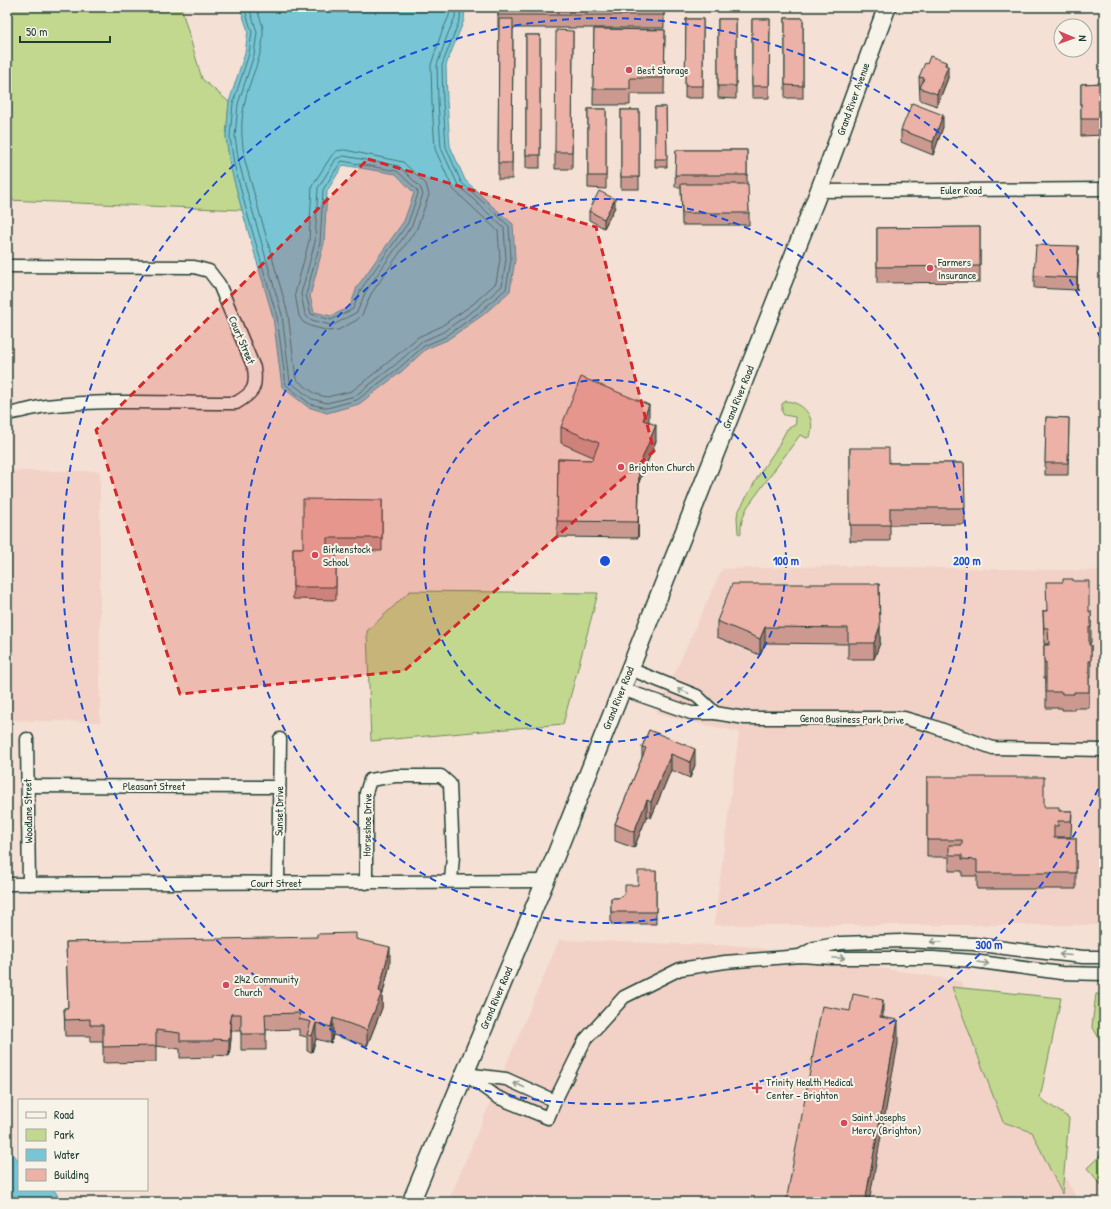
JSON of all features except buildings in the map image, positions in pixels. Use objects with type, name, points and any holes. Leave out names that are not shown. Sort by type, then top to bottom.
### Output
[{"type":"main road","name":"Grand River Avenue","points":[[819,192],[887,7]]},
{"type":"main road","name":"Grand River Road","points":[[411,1202],[545,881],[819,192]]},
{"type":"street","name":"Euler Road","points":[[819,192],[1104,189]]},
{"type":"street","name":"Court Street","points":[[7,266],[180,266],[194,267],[209,271],[219,284],[254,368],[256,380],[250,395],[236,403],[140,402],[65,404],[28,409],[7,414]]},
{"type":"street","points":[[630,669],[697,696],[715,713]]},
{"type":"street","name":"Genoa Business Park Drive","points":[[622,689],[691,713],[715,713],[745,718],[904,718],[932,726],[993,748],[1104,750]]},
{"type":"street","name":"Sunset Drive","points":[[278,883],[280,738]]},
{"type":"street","name":"Woodlane Street","points":[[27,739],[29,884]]},
{"type":"street","name":"Horseshoe Drive","points":[[366,883],[366,793],[370,780],[395,776],[441,776],[450,784],[453,856],[451,881]]},
{"type":"street","name":"Pleasant Street","points":[[28,786],[279,787]]},
{"type":"street","name":"Court Street","points":[[7,884],[545,881]]},
{"type":"street","points":[[800,956],[814,948],[840,943],[900,941],[974,944],[1028,951],[1104,957]]},
{"type":"street","points":[[465,1074],[497,1097],[548,1118],[585,1040],[624,998],[680,969],[725,962],[800,956],[832,958],[933,958],[973,961],[1061,973],[1104,974]]},
{"type":"street","points":[[465,1074],[506,1078],[555,1101]]},
{"type":"highlighted area","points":[[368,159],[596,227],[654,451],[404,671],[180,694],[96,430]]},
{"type":"shaded area","points":[[7,471],[100,471],[100,722],[7,720]]},
{"type":"shaded area","points":[[842,566],[1104,571],[1104,925],[714,925],[739,732],[656,714],[722,569]]},
{"type":"shaded area","name":"Trinity Health Medical Center - Brighton","points":[[559,940],[746,946],[960,981],[1075,1196],[1074,1202],[448,1202]]},
{"type":"green space","points":[[7,7],[181,7],[202,79],[229,102],[226,137],[230,165],[242,210],[7,200]]},
{"type":"green space","points":[[786,401],[799,405],[807,412],[811,423],[810,436],[807,438],[800,435],[748,506],[742,520],[740,534],[738,533],[738,512],[787,429],[795,425],[795,417],[784,415],[782,412],[782,404]]},
{"type":"green space","points":[[410,591],[598,593],[563,724],[371,741],[367,631]]},
{"type":"green space","points":[[952,987],[1061,998],[1040,1098],[1069,1118],[1062,1194],[1032,1132],[1003,1122]]},
{"type":"green space","points":[[1096,994],[1104,994],[1104,1047],[1092,1026]]},
{"type":"green space","points":[[1104,1152],[1104,1188],[1087,1168]]},
{"type":"water","points":[[240,7],[465,7],[464,20],[446,65],[450,146],[465,180],[513,224],[515,260],[510,291],[483,315],[447,340],[426,349],[401,372],[359,404],[327,413],[308,407],[282,387],[273,317],[230,165],[226,137],[229,102],[245,53],[248,31]],"holes":[[[343,165],[396,174],[414,193],[404,221],[357,287],[350,307],[331,316],[314,312],[310,296],[324,243],[327,191]]]},
{"type":"water","points":[[7,1147],[18,1160],[18,1191],[55,1191],[62,1202],[7,1202]]},
{"type":"place","name":"Best Storage","points":[[629,70]]},
{"type":"place","name":"Farmers Insurance","points":[[930,268]]},
{"type":"place","name":"Brighton Church","points":[[621,467]]},
{"type":"place","name":"Birkenstock School","points":[[315,555]]},
{"type":"place","name":"2|42 Community Church","points":[[226,985]]},
{"type":"place","name":"Trinity Health Medical Center - Brighton","points":[[757,1088]]},
{"type":"place","name":"Saint Josephs Mercy (Brighton)","points":[[844,1123]]}]
